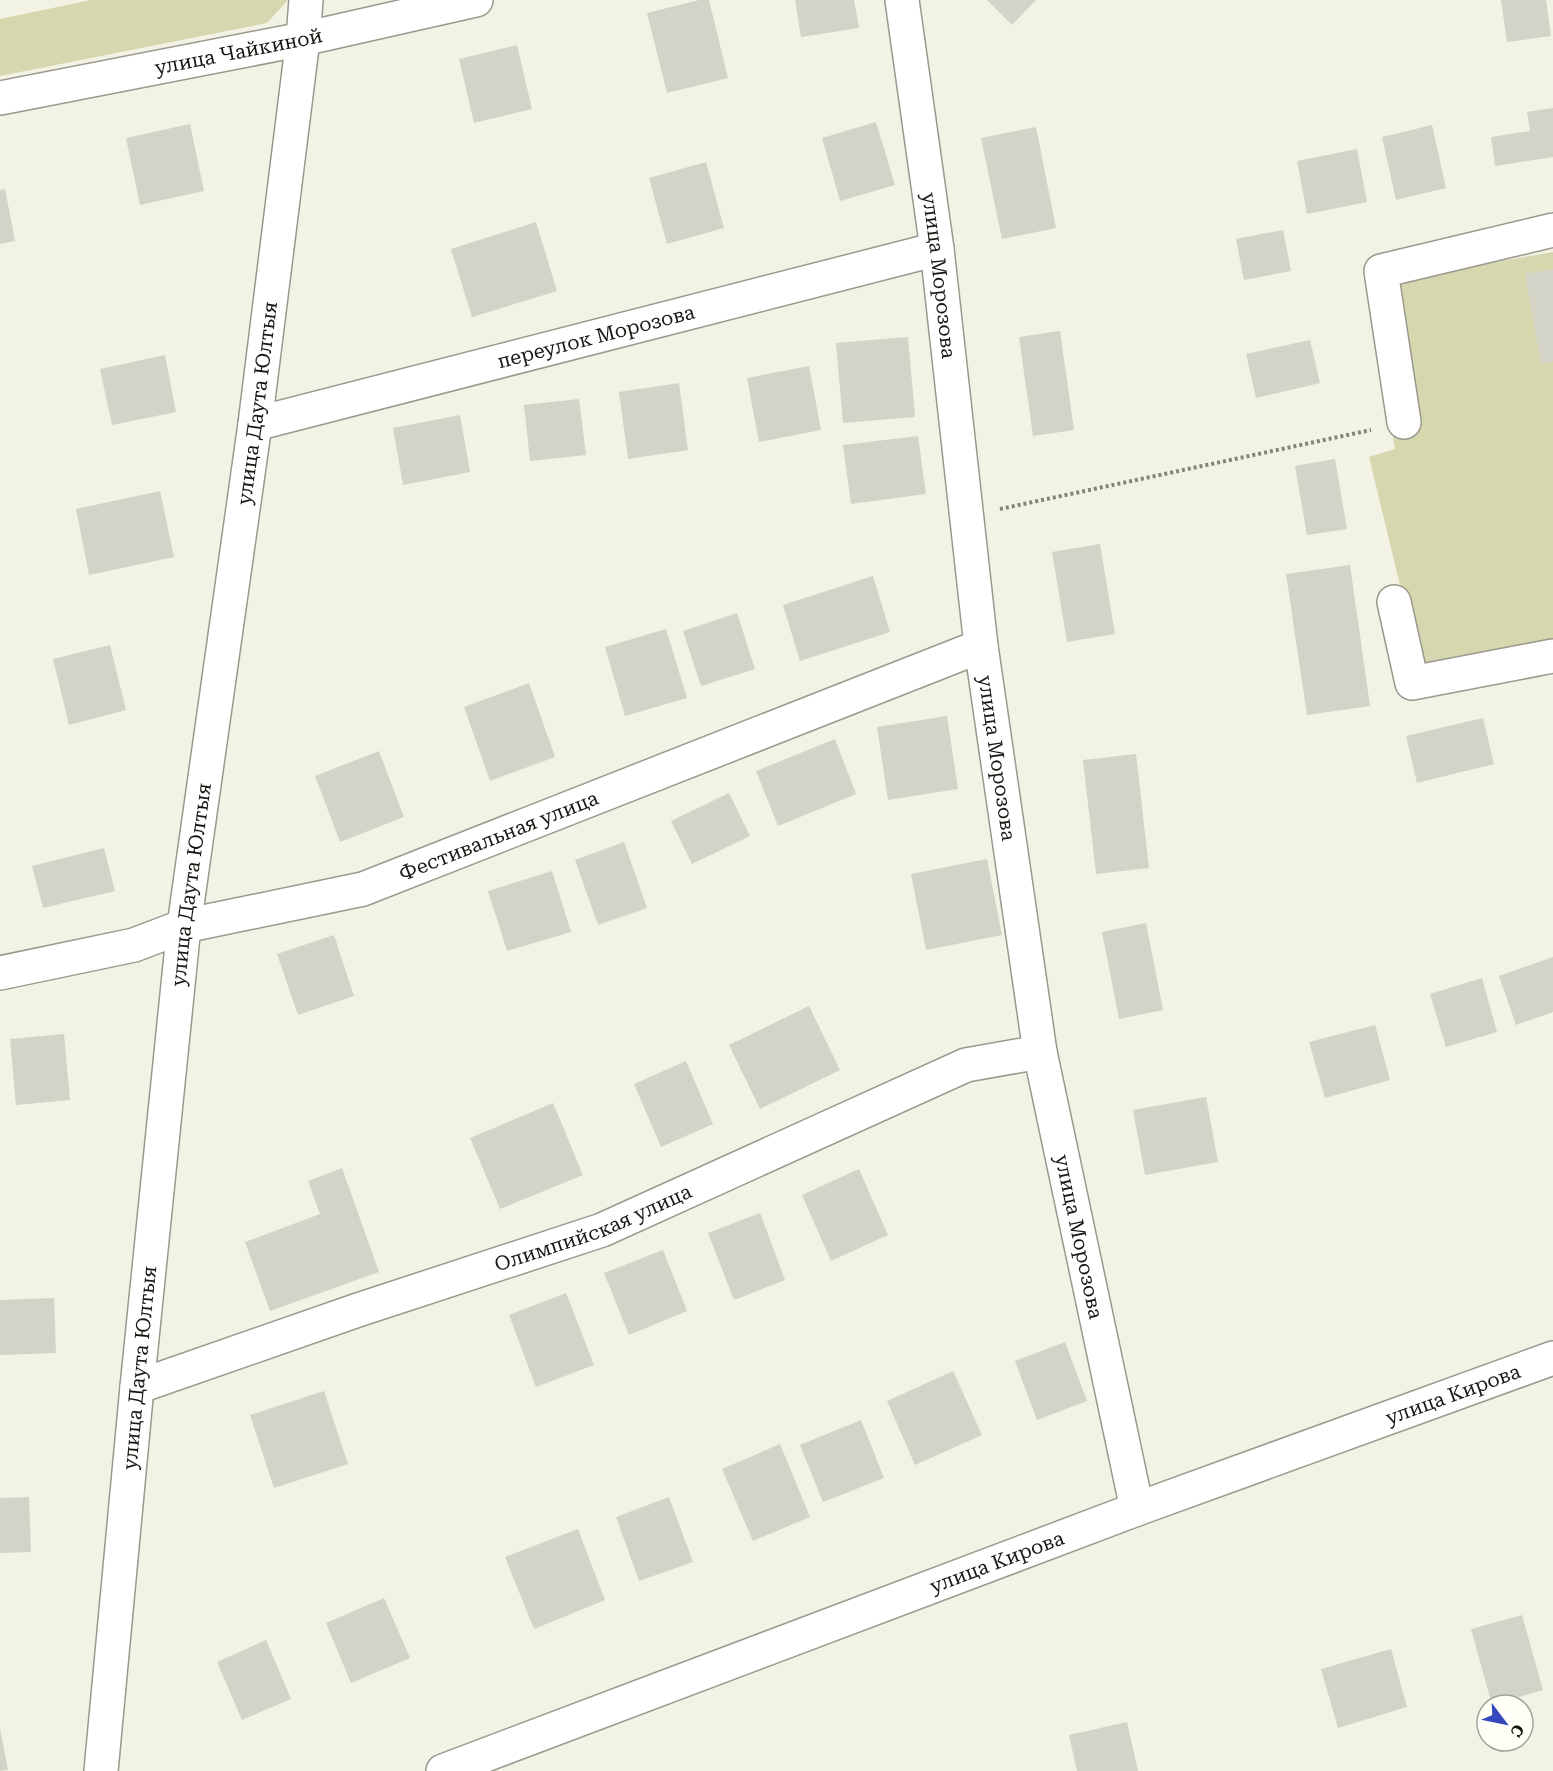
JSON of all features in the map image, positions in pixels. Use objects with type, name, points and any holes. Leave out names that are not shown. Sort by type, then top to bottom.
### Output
[{"type":"street","name":"улица Даута Юлтыя","points":[[101,1771],[184,926],[255,424],[306,0]]},
{"type":"street","name":"улица Чайкиной","points":[[0,98],[303,39],[476,0]]},
{"type":"street","name":"улица Морозова","points":[[902,0],[937,249],[981,646],[1040,1052],[1137,1509]]},
{"type":"street","points":[[1404,422],[1381,271],[1553,230]]},
{"type":"street","name":"переулок Морозова","points":[[255,424],[937,249]]},
{"type":"street","points":[[1394,602],[1412,683],[1553,656]]},
{"type":"street","name":"Фестивальная улица","points":[[0,973],[134,945],[184,926],[363,889],[981,646]]},
{"type":"street","name":"Олимпийская улица","points":[[137,1387],[358,1310],[602,1230],[966,1065],[1040,1052]]},
{"type":"street","name":"улица Кирова","points":[[443,1771],[1137,1509],[1553,1358]]},
{"type":"path","points":[[966,516],[1404,422]]},
{"type":"green space","points":[[91,0],[288,0],[267,23],[0,76],[0,19]]},
{"type":"green space","points":[[1553,252],[1553,645],[1421,672],[1369,457],[1395,449],[1368,284]]},
{"type":"building","points":[[699,0],[709,0],[728,78],[667,93],[647,13]]},
{"type":"building","points":[[795,0],[854,0],[859,28],[801,37]]},
{"type":"building","points":[[987,0],[1036,0],[1012,25]]},
{"type":"building","points":[[1501,0],[1546,0],[1551,36],[1507,42]]},
{"type":"building","points":[[517,45],[532,109],[474,123],[459,59]]},
{"type":"building","points":[[1553,108],[1553,157],[1495,166],[1491,137],[1530,131],[1527,112]]},
{"type":"building","points":[[876,122],[895,185],[840,201],[822,138]]},
{"type":"building","points":[[190,124],[204,191],[140,205],[126,138]]},
{"type":"building","points":[[1432,125],[1446,188],[1396,200],[1382,137]]},
{"type":"building","points":[[1036,127],[1056,228],[1002,239],[981,138]]},
{"type":"building","points":[[1357,149],[1367,202],[1307,214],[1297,161]]},
{"type":"building","points":[[706,162],[724,228],[667,244],[649,178]]},
{"type":"building","points":[[5,189],[15,241],[0,244],[0,190]]},
{"type":"building","points":[[536,222],[557,291],[472,317],[451,249]]},
{"type":"building","points":[[1283,230],[1291,271],[1244,280],[1236,239]]},
{"type":"building","points":[[1553,269],[1553,361],[1541,364],[1525,274]]},
{"type":"building","points":[[1060,331],[1074,430],[1033,436],[1019,337]]},
{"type":"building","points":[[908,337],[915,417],[843,423],[836,343]]},
{"type":"building","points":[[1310,340],[1320,383],[1256,398],[1246,354]]},
{"type":"building","points":[[165,355],[176,412],[112,425],[100,369]]},
{"type":"building","points":[[809,366],[821,430],[759,442],[747,378]]},
{"type":"building","points":[[679,383],[688,450],[628,459],[619,392]]},
{"type":"building","points":[[579,399],[586,455],[530,461],[524,405]]},
{"type":"building","points":[[460,415],[470,472],[403,485],[393,428]]},
{"type":"building","points":[[918,436],[926,494],[851,504],[843,445]]},
{"type":"building","points":[[1335,459],[1347,529],[1307,535],[1295,466]]},
{"type":"building","points":[[160,491],[174,557],[89,575],[76,509]]},
{"type":"building","points":[[1100,544],[1115,634],[1067,642],[1052,552]]},
{"type":"building","points":[[1350,565],[1370,706],[1307,715],[1286,574]]},
{"type":"building","points":[[873,576],[890,632],[800,661],[783,605]]},
{"type":"building","points":[[737,613],[755,669],[701,686],[683,631]]},
{"type":"building","points":[[666,629],[687,698],[625,716],[605,647]]},
{"type":"building","points":[[110,645],[126,710],[69,725],[53,659]]},
{"type":"building","points":[[529,683],[555,757],[490,781],[464,707]]},
{"type":"building","points":[[947,716],[958,789],[888,800],[877,727]]},
{"type":"building","points":[[1483,718],[1494,764],[1417,783],[1406,736]]},
{"type":"building","points":[[835,739],[856,794],[778,826],[756,771]]},
{"type":"building","points":[[379,751],[404,817],[340,842],[315,776]]},
{"type":"building","points":[[1136,754],[1149,868],[1096,874],[1083,760]]},
{"type":"building","points":[[729,793],[750,836],[692,864],[671,821]]},
{"type":"building","points":[[624,842],[647,908],[598,925],[575,860]]},
{"type":"building","points":[[104,848],[115,891],[43,908],[32,866]]},
{"type":"building","points":[[987,859],[1002,935],[926,950],[911,874]]},
{"type":"building","points":[[552,871],[571,932],[507,951],[488,891]]},
{"type":"building","points":[[1146,923],[1163,1010],[1119,1019],[1102,932]]},
{"type":"building","points":[[334,935],[354,996],[298,1015],[277,954]]},
{"type":"building","points":[[1553,957],[1553,1012],[1516,1025],[1499,976]]},
{"type":"building","points":[[1482,978],[1497,1032],[1446,1047],[1430,994]]},
{"type":"building","points":[[809,1006],[840,1070],[760,1109],[729,1045]]},
{"type":"building","points":[[1375,1025],[1390,1080],[1325,1098],[1309,1042]]},
{"type":"building","points":[[64,1034],[70,1100],[16,1105],[10,1039]]},
{"type":"building","points":[[686,1061],[713,1124],[661,1147],[634,1084]]},
{"type":"building","points":[[1206,1097],[1218,1162],[1145,1175],[1133,1110]]},
{"type":"building","points":[[553,1103],[583,1175],[500,1209],[470,1138]]},
{"type":"building","points":[[342,1168],[379,1272],[270,1311],[245,1242],[320,1214],[308,1181]]},
{"type":"building","points":[[859,1169],[888,1235],[831,1261],[802,1195]]},
{"type":"building","points":[[760,1213],[785,1280],[734,1300],[708,1233]]},
{"type":"building","points":[[663,1250],[687,1311],[629,1335],[604,1273]]},
{"type":"building","points":[[566,1293],[594,1365],[536,1387],[509,1315]]},
{"type":"building","points":[[54,1298],[56,1353],[0,1355],[0,1300]]},
{"type":"building","points":[[1065,1342],[1087,1401],[1037,1420],[1015,1361]]},
{"type":"building","points":[[953,1371],[982,1435],[915,1465],[887,1401]]},
{"type":"building","points":[[324,1391],[348,1464],[274,1488],[250,1415]]},
{"type":"building","points":[[861,1420],[884,1478],[823,1502],[800,1445]]},
{"type":"building","points":[[780,1444],[810,1517],[753,1541],[722,1469]]},
{"type":"building","points":[[29,1497],[31,1552],[0,1553],[0,1498]]},
{"type":"building","points":[[669,1497],[693,1562],[639,1581],[616,1517]]},
{"type":"building","points":[[578,1529],[605,1600],[534,1629],[505,1557]]},
{"type":"building","points":[[384,1598],[410,1658],[351,1683],[326,1623]]},
{"type":"building","points":[[1522,1615],[1543,1690],[1533,1693],[1489,1693],[1471,1629]]},
{"type":"building","points":[[266,1640],[291,1699],[242,1720],[217,1662]]},
{"type":"building","points":[[1391,1649],[1407,1707],[1338,1728],[1321,1669]]},
{"type":"building","points":[[1127,1722],[1138,1771],[1077,1771],[1069,1735]]},
{"type":"building","points":[[0,1728],[8,1770],[0,1771]]}]
